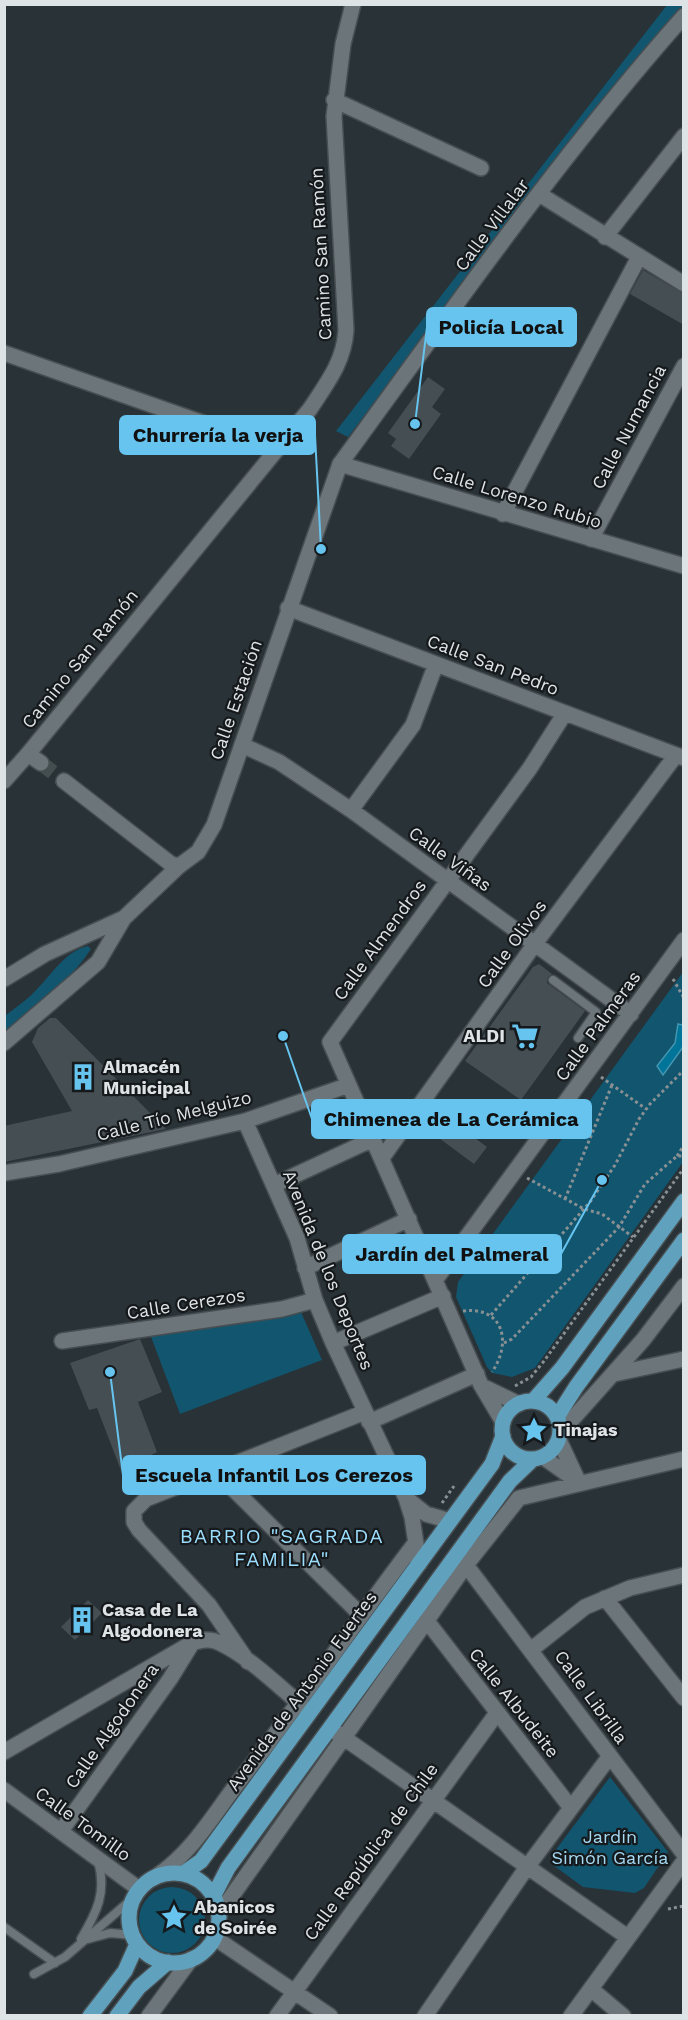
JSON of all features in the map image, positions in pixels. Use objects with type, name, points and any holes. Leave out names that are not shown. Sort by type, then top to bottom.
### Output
[{"type":"main road","points":[[538,1458],[525,1459],[510,1451],[503,1430],[507,1415],[526,1403],[562,1368],[684,1201]]},
{"type":"main road","points":[[557,1417],[684,1240]]},
{"type":"main road","points":[[336,1733],[510,1480],[538,1458],[559,1437],[557,1417],[547,1406],[526,1403]]},
{"type":"main road","name":"Avenida de Antonio Fuertes","points":[[184,1873],[201,1861],[305,1708],[419,1564],[492,1464],[503,1430]]},
{"type":"main road","points":[[90,2016],[126,1971],[135,1939],[129,1914],[135,1894],[157,1876],[184,1873],[201,1881],[216,1902],[219,1924],[215,1938],[201,1954],[191,1959],[168,1962],[151,1956],[135,1939]]},
{"type":"main road","points":[[117,2016],[139,1987],[168,1962]]},
{"type":"street","name":"Camino San Ramón","points":[[4,781],[310,409],[338,366],[345,349],[334,99],[343,44],[354,4]]},
{"type":"street","name":"Calle Villalar","points":[[340,464],[539,194],[598,118],[681,23]]},
{"type":"street","points":[[334,99],[481,168]]},
{"type":"street","points":[[605,237],[684,136]]},
{"type":"street","points":[[539,194],[684,284]]},
{"type":"street","points":[[503,514],[639,257]]},
{"type":"street","points":[[4,353],[276,449]]},
{"type":"street","name":"Calle Numancia","points":[[591,539],[684,366]]},
{"type":"street","name":"Calle Lorenzo Rubio","points":[[340,464],[503,514],[683,565]]},
{"type":"street","name":"Calle Estación","points":[[4,1044],[98,962],[124,918],[179,866],[198,852],[214,825],[340,464]]},
{"type":"street","name":"Calle San Pedro","points":[[288,608],[680,756]]},
{"type":"street","points":[[351,810],[413,725],[436,664]]},
{"type":"street","name":"Calle Almendros","points":[[350,1085],[330,1042],[530,768],[565,713]]},
{"type":"street","name":"Calle Viñas","points":[[242,745],[279,762],[351,810],[630,1014]]},
{"type":"street","points":[[28,754],[41,763]]},
{"type":"street","name":"Calle Olivos","points":[[382,1158],[534,945],[680,756]]},
{"type":"street","points":[[64,781],[159,856],[179,866]]},
{"type":"street","name":"Calle Estación","points":[[4,979],[45,954],[124,918]]},
{"type":"street","name":"Calle Palmeras","points":[[436,1279],[684,940]]},
{"type":"street","points":[[350,1085],[503,1430]]},
{"type":"street","name":"Calle Tío Melguizo","points":[[4,1173],[59,1164],[245,1121],[350,1085]]},
{"type":"street","name":"Avenida de los Deportes","points":[[245,1121],[297,1238],[315,1300],[333,1343],[406,1498]]},
{"type":"street","points":[[274,1185],[373,1139]]},
{"type":"street","points":[[305,1268],[409,1219]]},
{"type":"street","points":[[579,1483],[559,1437],[614,1374],[684,1286]]},
{"type":"street","points":[[333,1343],[443,1296]]},
{"type":"street","name":"Calle Cerezos","points":[[62,1341],[282,1309],[315,1300]]},
{"type":"street","points":[[614,1374],[684,1359]]},
{"type":"street","points":[[479,1379],[501,1396],[526,1403]]},
{"type":"street","points":[[248,1662],[209,1605],[139,1530],[134,1511],[146,1499],[215,1471],[479,1379]]},
{"type":"street","points":[[538,1458],[579,1483]]},
{"type":"street","points":[[216,1902],[229,1900],[336,1733],[427,1621],[466,1565],[519,1498],[684,1459]]},
{"type":"street","points":[[215,1471],[361,1615]]},
{"type":"street","points":[[406,1498],[432,1517],[450,1521]]},
{"type":"street","points":[[406,1498],[419,1564]]},
{"type":"street","name":"Avenida de Antonio Fuertes","points":[[157,1876],[174,1864],[196,1840],[305,1708],[361,1615],[416,1542]]},
{"type":"street","name":"Calle Librilla","points":[[466,1565],[532,1649],[684,1854]]},
{"type":"street","points":[[532,1649],[585,1607],[605,1598],[684,1575]]},
{"type":"street","points":[[605,1598],[684,1698]]},
{"type":"street","name":"Calle Albudeite","points":[[427,1621],[571,1808]]},
{"type":"street","points":[[4,1752],[192,1643],[207,1639],[219,1642],[248,1662],[305,1708]]},
{"type":"street","name":"Calle Algodonera","points":[[61,1831],[171,1679],[192,1643]]},
{"type":"street","name":"Calle República de Chile","points":[[277,2016],[497,1713]]},
{"type":"street","points":[[336,1733],[626,1936]]},
{"type":"street","points":[[425,2016],[527,1867],[610,1756]]},
{"type":"street","name":"Calle Tomillo","points":[[4,1790],[97,1858],[135,1894]]},
{"type":"street","points":[[571,2016],[626,1936],[681,1870]]},
{"type":"street","points":[[215,1938],[330,2016]]},
{"type":"street","points":[[149,2016],[191,1959]]},
{"type":"street","points":[[591,1989],[623,2016]]},
{"type":"lane","points":[[553,980],[596,1012],[578,1038]]},
{"type":"lane","points":[[75,1949],[100,1901],[103,1880],[97,1858]]},
{"type":"lane","points":[[34,1974],[75,1949],[135,1894]]},
{"type":"lane","points":[[4,1926],[55,1963]]},
{"type":"lane","points":[[85,1940],[110,1933],[135,1939]]},
{"type":"path","points":[[590,1070],[646,1109]]},
{"type":"path","points":[[491,1315],[584,1209],[615,1165],[646,1109],[684,1070]]},
{"type":"path","points":[[565,1199],[612,1085]]},
{"type":"path","points":[[504,1343],[512,1339],[619,1227],[645,1184],[676,1156],[684,1144]]},
{"type":"path","points":[[676,1156],[684,1156]]},
{"type":"path","points":[[501,1396],[531,1377],[544,1361],[684,1168]]},
{"type":"path","points":[[515,1172],[584,1209],[602,1214],[649,1249]]},
{"type":"path","points":[[450,1312],[482,1311],[497,1321],[504,1343],[494,1371],[479,1379]]},
{"type":"path","points":[[432,1517],[458,1482]]},
{"type":"green space","points":[[667,5],[683,6],[616,84],[348,437],[336,431]]},
{"type":"green space","points":[[88,946],[91,949],[73,972],[5,1034],[5,1016],[35,991],[63,960]]},
{"type":"green space","points":[[683,972],[683,1162],[535,1368],[512,1377],[492,1373],[487,1367],[456,1297],[458,1282]]},
{"type":"green space","points":[[301,1312],[322,1360],[180,1414],[150,1334]]},
{"type":"green space","name":"Jardín Simón García","points":[[610,1777],[668,1852],[644,1888],[635,1893],[583,1887],[553,1865],[560,1855],[555,1851]]},
{"type":"green space","points":[[172,1887],[185,1890],[195,1897],[202,1907],[205,1920],[202,1933],[195,1943],[185,1950],[172,1953],[159,1950],[149,1943],[142,1933],[139,1920],[142,1907],[149,1897],[159,1890]]},
{"type":"shaded area","points":[[678,1024],[683,1025],[683,1047],[663,1075],[657,1066],[675,1043]]},
{"type":"building","points":[[643,270],[684,294],[684,325],[630,294]]},
{"type":"building","points":[[428,377],[445,389],[432,407],[441,414],[409,459],[391,446],[396,439],[388,433]]},
{"type":"building","name":"ALDI","points":[[539,964],[552,974],[548,977],[547,983],[585,1011],[521,1100],[465,1061],[533,967]]},
{"type":"building","name":"Almacén Municipal","points":[[50,1018],[56,1018],[166,1129],[4,1162],[4,1126],[72,1111],[32,1042],[38,1028]]},
{"type":"building","points":[[432,1106],[487,1147],[474,1164],[420,1124]]},
{"type":"building","points":[[140,1339],[162,1392],[138,1402],[157,1452],[151,1455],[158,1474],[127,1486],[97,1408],[89,1410],[70,1363]]},
{"type":"building","name":"Casa de La Algodonera","points":[[88,1600],[102,1613],[75,1640],[61,1627]]},
{"type":"tunnel","points":[[41,763],[64,781]]},
{"type":"place","name":"Policía Local","points":[[415,424]]},
{"type":"place","name":"Churrería la verja","points":[[321,549]]},
{"type":"place","name":"Chimenea de La Cerámica","points":[[283,1036]]},
{"type":"place","name":"ALDI","points":[[525,1036]]},
{"type":"place","name":"Almacén Municipal","points":[[83,1077]]},
{"type":"place","name":"Jardín del Palmeral","points":[[602,1180]]},
{"type":"place","name":"Escuela Infantil Los Cerezos","points":[[110,1372]]},
{"type":"place","name":"Tinajas","points":[[534,1430]]},
{"type":"place","name":"Casa de La Algodonera","points":[[82,1620]]},
{"type":"place","name":"Abanicos de Soirée","points":[[174,1917]]},
{"type":"district","name":"BARRIO \"SAGRADA FAMILIA\"","points":[[282,1548]]}]
